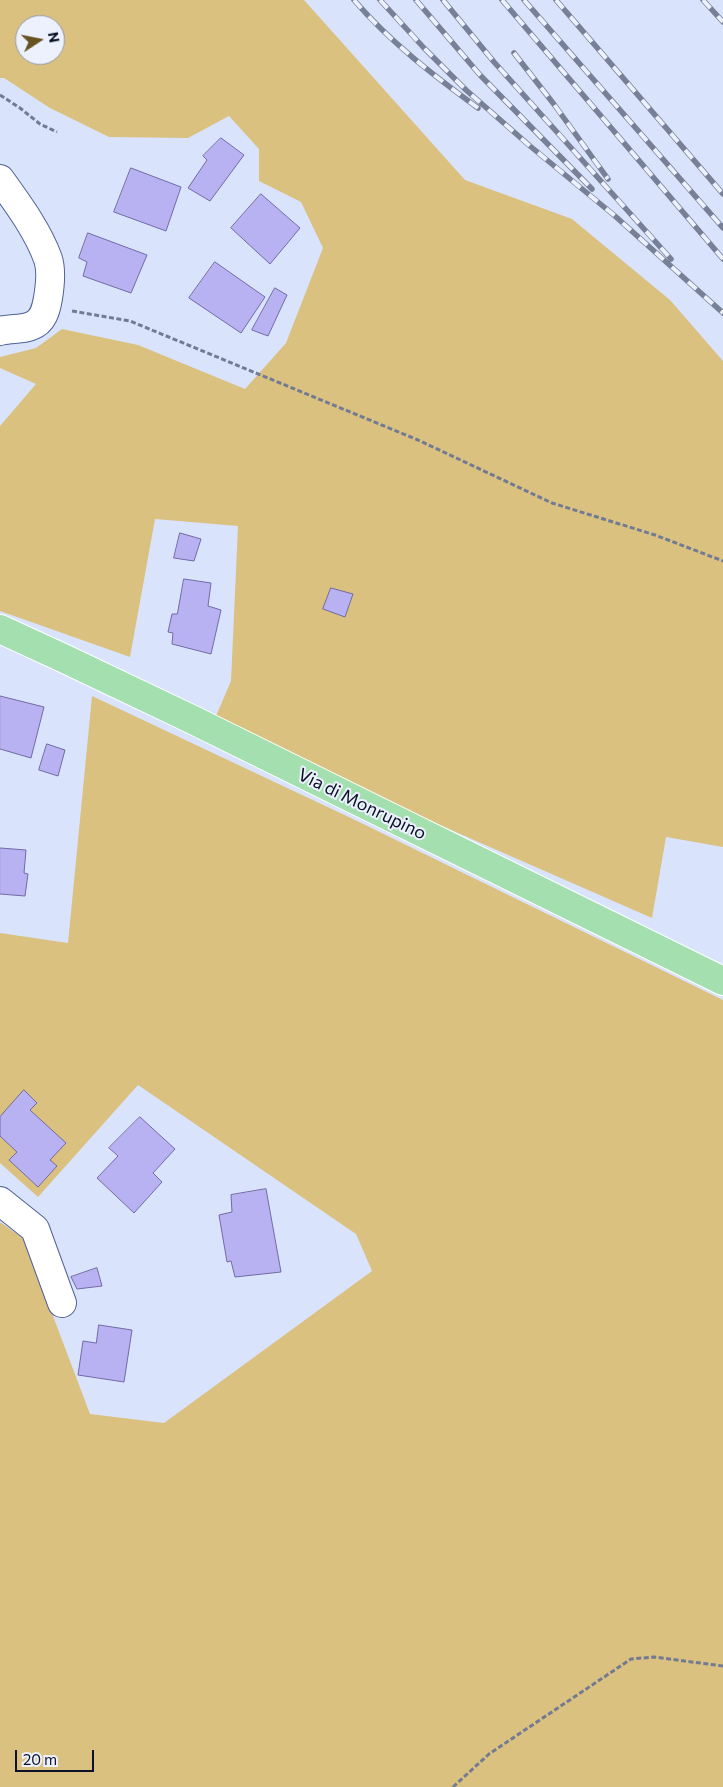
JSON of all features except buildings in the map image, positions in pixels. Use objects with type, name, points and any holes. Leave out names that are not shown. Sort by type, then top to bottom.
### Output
[{"type":"main road","name":"Via di Monrupino","points":[[0,629],[189,718],[723,981]]},
{"type":"street","points":[[0,179],[39,241],[48,261],[50,284],[47,307],[42,318],[30,327],[0,331]]},
{"type":"street","points":[[0,1201],[35,1229],[62,1303]]},
{"type":"path","points":[[0,95],[40,124],[57,132]]},
{"type":"path","points":[[47,307],[130,321],[418,440],[552,503],[655,535],[723,561]]},
{"type":"path","points":[[453,1787],[489,1754],[631,1660],[654,1657],[723,1666]]},
{"type":"shaded area","points":[[0,0],[304,0],[465,180],[572,219],[670,300],[723,361],[723,847],[666,837],[652,918],[353,787],[216,716],[231,681],[238,526],[155,519],[130,657],[0,611],[0,426],[36,384],[0,368],[0,357],[36,348],[62,329],[138,345],[245,389],[286,343],[323,248],[301,202],[259,181],[259,149],[229,116],[188,138],[109,137],[50,108],[4,78],[0,78]]},
{"type":"shaded area","points":[[92,696],[353,819],[723,1000],[723,1787],[0,1787],[0,1222],[24,1239],[90,1414],[164,1423],[372,1271],[356,1234],[138,1085],[38,1197],[0,1163],[0,933],[68,943]]},
{"type":"railway","points":[[354,0],[382,30],[478,108]]},
{"type":"railway","points":[[380,0],[466,90],[615,216],[723,313]]},
{"type":"railway","points":[[416,0],[480,75],[592,189]]},
{"type":"railway","points":[[443,0],[494,62],[671,259]]},
{"type":"railway","points":[[502,0],[723,259]]},
{"type":"railway","points":[[524,0],[723,228]]},
{"type":"railway","points":[[556,0],[723,194]]},
{"type":"railway","points":[[703,0],[723,22]]},
{"type":"railway","points":[[514,53],[608,179]]}]
